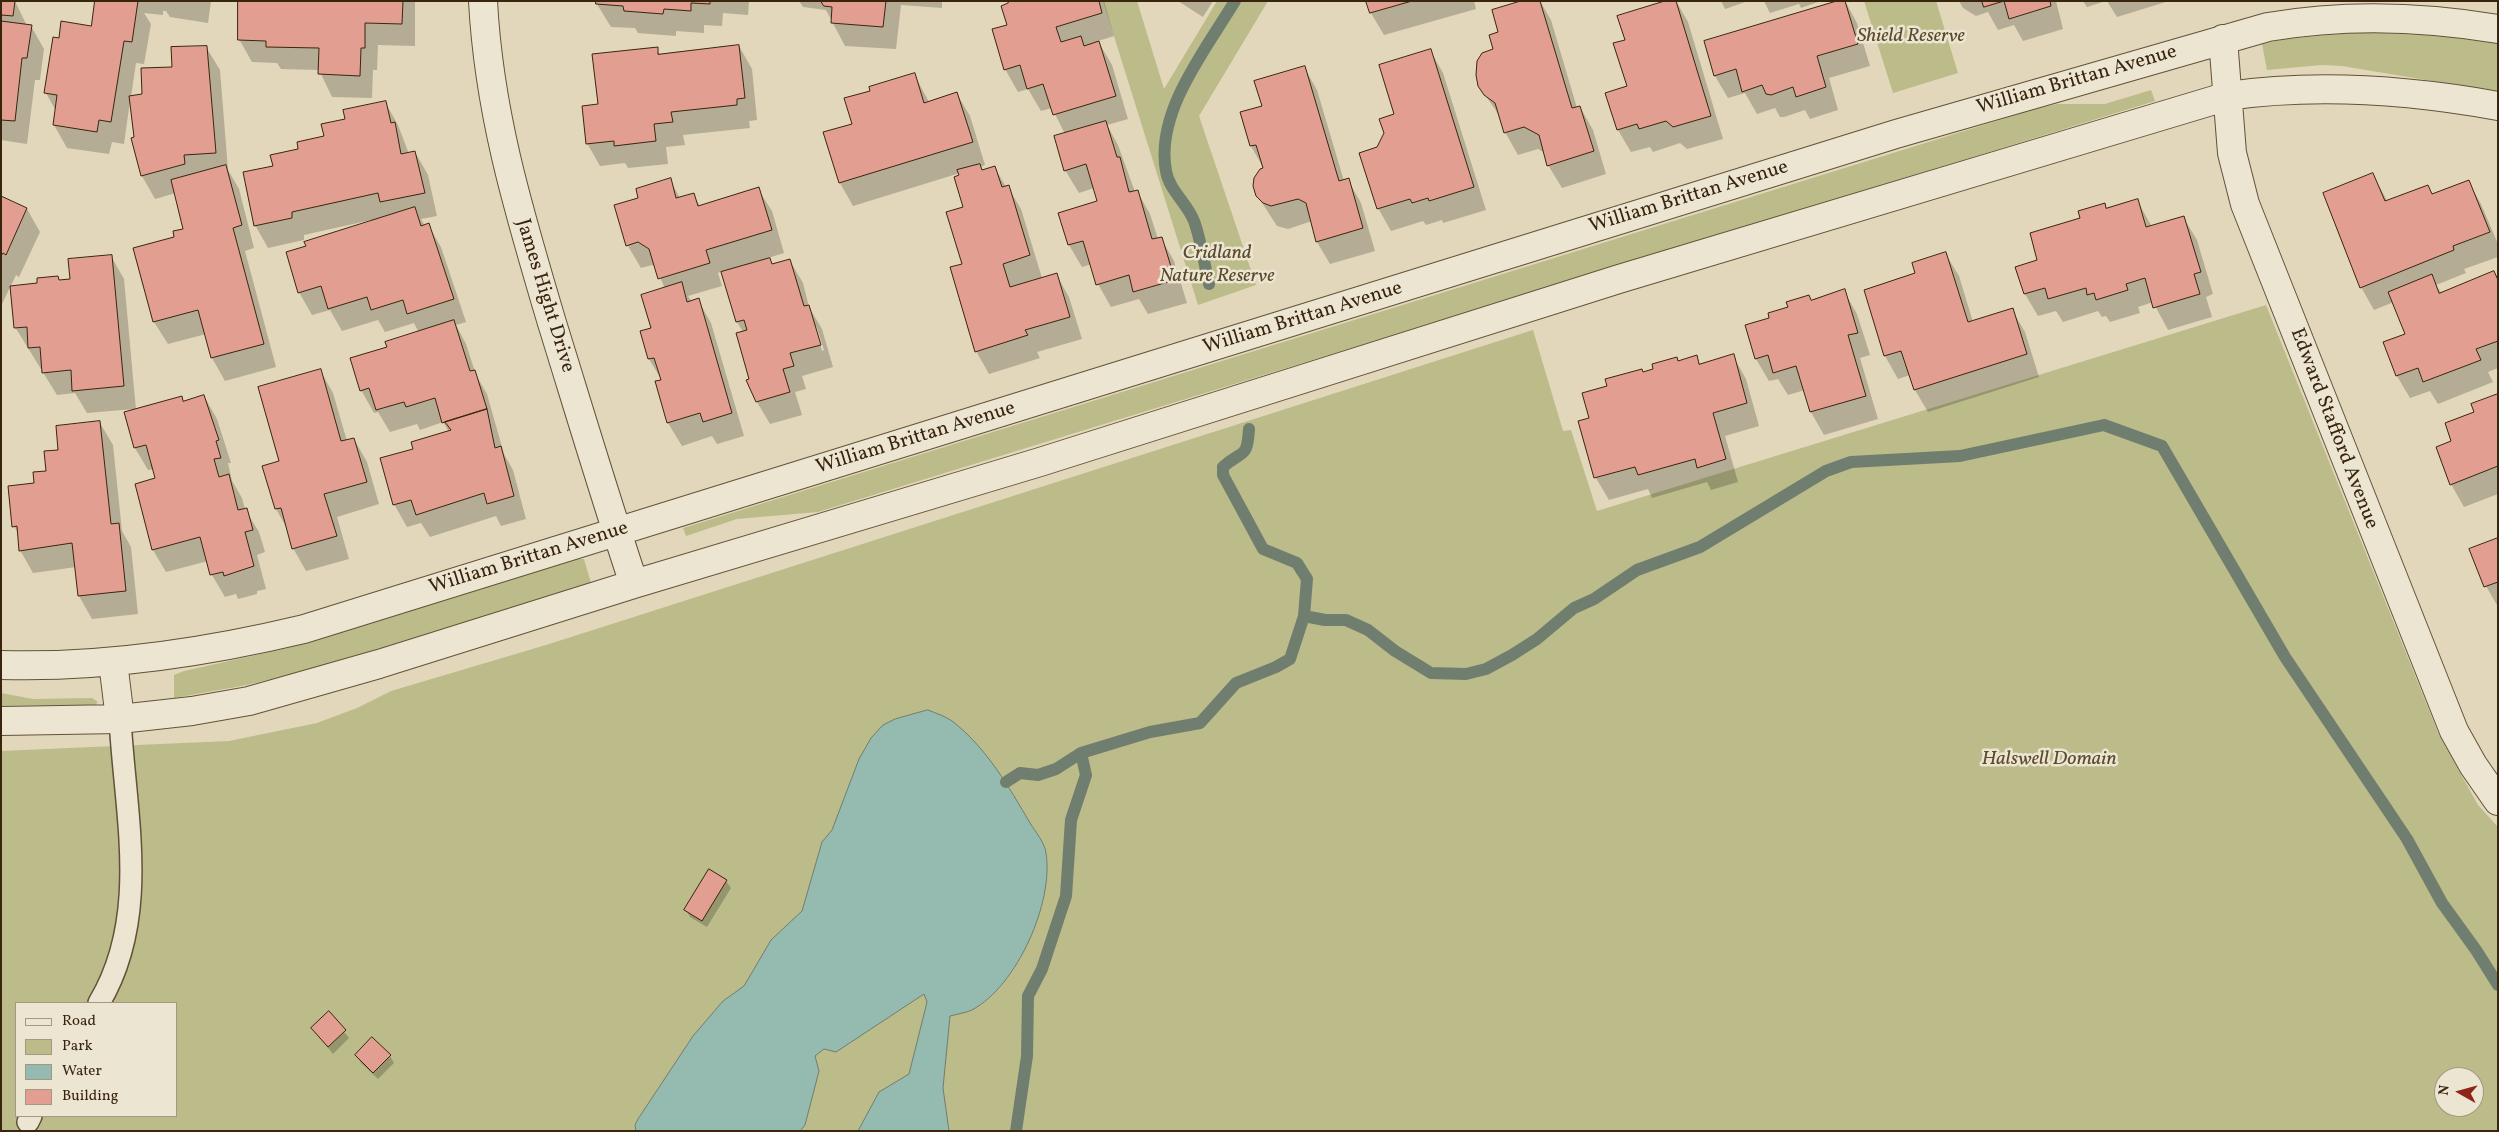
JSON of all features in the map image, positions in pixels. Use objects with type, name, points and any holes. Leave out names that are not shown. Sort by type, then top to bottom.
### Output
[{"type":"street","name":"James Hight Drive","points":[[483,1],[493,99],[504,157],[530,248],[634,584]]},
{"type":"street","name":"William Brittan Avenue","points":[[1,665],[57,666],[184,654],[304,629],[1896,134],[2268,27],[2308,20],[2399,18],[2498,29]]},
{"type":"street","name":"Edward Stafford Avenue","points":[[2223,39],[2232,153],[2245,204],[2454,732],[2473,765],[2498,801]]},
{"type":"street","points":[[1,721],[120,719],[192,711],[249,701],[379,664],[634,584],[1040,462],[1619,279],[2228,96],[2273,90],[2316,88],[2374,91],[2498,106]]},
{"type":"street","points":[[113,662],[120,719]]},
{"type":"lane","points":[[100,1002],[108,988],[122,950],[132,884],[132,848],[120,719]]},
{"type":"green space","name":"Cridland Nature Reserve","points":[[1103,1],[1137,1],[1164,89],[1217,1],[1268,1],[1199,116],[1256,285],[1198,305]]},
{"type":"green space","name":"Shield Reserve","points":[[1864,1],[1936,1],[1958,73],[1893,93]]},
{"type":"green space","points":[[2362,32],[2444,36],[2498,44],[2498,92],[2342,66],[2322,65],[2267,70],[2262,44],[2285,39]]},
{"type":"green space","points":[[2151,90],[2155,101],[818,512],[737,519],[686,536],[683,528],[2035,109],[2057,104],[2105,104]]},
{"type":"green space","name":"Halswell Domain","points":[[2266,305],[2439,735],[2478,805],[2498,827],[2498,1131],[1,1131],[1,751],[229,741],[317,723],[357,708],[391,691],[546,645],[1533,330],[1563,431],[1571,430],[1597,511]]},
{"type":"green space","points":[[578,559],[584,559],[591,583],[328,665],[247,685],[174,698],[174,675],[184,671],[288,648]]},
{"type":"green space","points":[[1,693],[33,699],[92,698],[98,702],[95,705],[1,706]]},
{"type":"water","points":[[928,710],[952,721],[964,731],[996,768],[1044,845],[1047,873],[1038,918],[1029,941],[1017,963],[1004,982],[988,998],[972,1010],[950,1016],[943,1088],[949,1131],[858,1131],[879,1092],[909,1074],[927,1002],[924,994],[836,1052],[824,1049],[815,1056],[819,1071],[805,1125],[800,1131],[636,1131],[635,1125],[638,1119],[693,1036],[723,1001],[744,986],[771,940],[802,911],[822,842],[832,830],[859,759],[871,738],[883,725],[895,719]]},
{"type":"building","points":[[1,1],[15,1],[13,16],[2,15],[1,17]]},
{"type":"building","points":[[95,1],[138,1],[132,42],[124,41],[111,122],[99,120],[97,132],[53,125],[57,95],[44,93],[53,37],[59,38],[61,21],[91,26]]},
{"type":"building","points":[[238,1],[403,1],[402,24],[365,23],[365,48],[361,48],[360,76],[318,74],[319,48],[266,47],[266,41],[238,40]]},
{"type":"building","points":[[596,1],[710,1],[710,4],[691,3],[691,11],[664,9],[663,14],[624,11],[623,6],[596,4]]},
{"type":"building","points":[[821,1],[886,1],[883,27],[831,23],[832,7],[824,6]]},
{"type":"building","points":[[1008,1],[1099,1],[1102,13],[1056,27],[1061,42],[1081,36],[1084,46],[1099,41],[1116,96],[1053,115],[1043,84],[1027,89],[1020,65],[1004,70],[992,29],[1007,25],[1001,6],[1008,3]]},
{"type":"building","points":[[1366,1],[1412,1],[1370,13]]},
{"type":"building","points":[[1521,1],[1540,1],[1572,108],[1580,106],[1594,151],[1547,166],[1539,135],[1524,127],[1504,133],[1495,103],[1484,95],[1478,86],[1476,75],[1477,61],[1482,53],[1493,49],[1489,35],[1498,32],[1492,10]]},
{"type":"building","points":[[1665,1],[1676,1],[1711,116],[1673,127],[1666,121],[1639,129],[1637,124],[1617,130],[1605,93],[1627,86],[1613,43],[1625,40],[1617,16]]},
{"type":"building","points":[[1837,1],[1845,1],[1858,44],[1817,56],[1826,87],[1796,97],[1793,87],[1771,95],[1766,94],[1762,85],[1742,92],[1736,69],[1714,76],[1704,41]]},
{"type":"building","points":[[1982,1],[2004,1],[1984,7]]},
{"type":"building","points":[[2004,1],[2050,1],[2051,6],[2009,19]]},
{"type":"building","points":[[1,21],[32,25],[27,58],[22,58],[15,121],[1,120]]},
{"type":"building","points":[[739,45],[745,98],[737,99],[737,105],[671,112],[673,122],[654,124],[656,141],[614,146],[614,141],[586,144],[582,106],[598,104],[592,54],[658,47],[658,54]]},
{"type":"building","points":[[207,46],[216,153],[184,155],[185,164],[141,176],[131,138],[134,137],[129,96],[142,94],[141,68],[172,67],[171,47]]},
{"type":"building","points":[[1431,49],[1474,187],[1429,201],[1428,198],[1412,203],[1410,199],[1377,209],[1359,153],[1377,147],[1384,133],[1379,119],[1394,114],[1379,65]]},
{"type":"building","points":[[1305,66],[1339,181],[1349,178],[1363,228],[1316,242],[1306,203],[1298,199],[1271,206],[1263,203],[1256,196],[1253,186],[1254,178],[1260,169],[1263,168],[1256,145],[1250,146],[1240,112],[1262,106],[1254,81]]},
{"type":"building","points":[[915,73],[924,103],[957,92],[973,142],[839,183],[823,132],[852,124],[844,98],[870,91],[869,87]]},
{"type":"building","points":[[386,101],[391,123],[395,122],[401,154],[415,151],[425,193],[380,202],[378,193],[292,212],[292,218],[254,226],[243,172],[273,166],[270,155],[298,149],[297,142],[324,136],[321,124],[345,119],[343,110]]},
{"type":"building","points":[[1106,121],[1117,157],[1120,157],[1129,192],[1138,190],[1152,239],[1162,237],[1175,280],[1133,292],[1129,275],[1096,285],[1083,241],[1068,245],[1058,213],[1097,201],[1086,164],[1064,171],[1054,136]]},
{"type":"building","points":[[980,164],[982,170],[995,166],[1002,187],[1009,185],[1030,255],[1003,264],[1010,287],[1057,273],[1070,317],[1025,330],[1028,335],[975,352],[950,267],[962,264],[946,212],[963,207],[954,177],[959,175],[957,170]]},
{"type":"building","points":[[226,165],[242,225],[233,228],[264,344],[211,358],[198,310],[153,322],[133,248],[174,237],[173,231],[183,229],[171,180]]},
{"type":"building","points":[[2373,173],[2385,201],[2428,185],[2432,194],[2469,180],[2490,232],[2453,246],[2454,250],[2360,288],[2323,193]]},
{"type":"building","points":[[671,178],[676,198],[694,193],[698,206],[759,187],[772,230],[706,250],[710,263],[658,279],[649,249],[638,242],[626,246],[614,205],[638,198],[636,189]]},
{"type":"building","points":[[1,196],[27,208],[6,255],[3,253],[1,256]]},
{"type":"building","points":[[2138,199],[2146,227],[2184,216],[2201,272],[2194,274],[2200,294],[2153,308],[2145,278],[2126,284],[2128,290],[2096,300],[2094,293],[2087,295],[2086,288],[2048,299],[2045,288],[2024,294],[2015,267],[2037,260],[2030,233],[2080,218],[2078,211],[2105,203],[2106,208]]},
{"type":"building","points":[[415,207],[421,226],[429,223],[454,299],[407,314],[403,300],[371,310],[367,297],[328,309],[321,286],[298,293],[286,252],[306,246],[304,242]]},
{"type":"building","points":[[1946,252],[1968,322],[2013,308],[2027,354],[1914,390],[1901,351],[1884,356],[1864,290],[1915,273],[1912,263]]},
{"type":"building","points":[[112,255],[124,386],[72,391],[71,370],[42,373],[40,347],[28,348],[27,327],[14,328],[10,286],[37,283],[37,278],[58,276],[59,280],[70,279],[68,259]]},
{"type":"building","points":[[770,258],[772,264],[790,259],[804,306],[809,305],[821,345],[790,353],[794,366],[783,369],[790,392],[756,402],[746,380],[749,379],[736,333],[747,330],[744,320],[736,322],[721,272]]},
{"type":"building","points":[[2494,271],[2498,280],[2498,341],[2476,349],[2481,360],[2423,382],[2418,368],[2396,376],[2383,342],[2405,334],[2388,292],[2432,274],[2439,293]]},
{"type":"building","points":[[682,282],[687,302],[699,298],[732,413],[703,422],[700,413],[667,423],[655,381],[661,380],[654,358],[648,359],[640,331],[651,328],[641,295]]},
{"type":"building","points":[[1845,289],[1858,333],[1848,335],[1866,396],[1810,412],[1796,366],[1773,373],[1768,355],[1755,359],[1745,325],[1769,318],[1768,313],[1788,307],[1786,302],[1809,295],[1811,300]]},
{"type":"building","points":[[454,320],[470,371],[475,370],[487,409],[442,423],[435,398],[406,407],[404,402],[376,410],[369,388],[360,391],[350,358],[387,347],[385,342]]},
{"type":"building","points":[[1734,354],[1747,403],[1713,413],[1726,459],[1697,468],[1695,459],[1638,475],[1635,467],[1594,478],[1578,421],[1589,418],[1582,393],[1607,386],[1605,379],[1642,369],[1643,372],[1653,369],[1652,364],[1677,357],[1678,361],[1697,355],[1699,364]]},
{"type":"building","points":[[321,369],[341,441],[354,438],[367,482],[324,494],[337,536],[292,549],[281,508],[275,509],[262,466],[279,461],[258,387]]},
{"type":"building","points":[[2498,394],[2498,466],[2450,485],[2436,447],[2451,441],[2445,423],[2474,412],[2471,404]]},
{"type":"building","points":[[204,395],[219,440],[216,441],[221,458],[214,459],[219,477],[229,474],[238,510],[247,508],[253,530],[245,532],[254,566],[224,576],[223,572],[210,575],[200,537],[152,550],[135,484],[155,478],[146,445],[134,448],[124,412],[182,396],[183,401]]},
{"type":"building","points":[[487,409],[495,448],[501,446],[514,496],[487,504],[484,493],[416,515],[411,500],[393,505],[380,458],[413,449],[411,442],[451,430],[445,422]]},
{"type":"building","points":[[100,421],[111,524],[119,523],[126,591],[78,596],[72,543],[19,551],[17,526],[12,527],[8,486],[34,483],[33,472],[46,471],[44,451],[58,450],[56,426]]},
{"type":"building","points":[[2498,538],[2498,582],[2484,587],[2469,549]]},
{"type":"building","points":[[709,869],[727,880],[702,921],[684,910]]},
{"type":"building","points":[[329,1011],[346,1030],[328,1047],[311,1028]]},
{"type":"building","points":[[372,1037],[391,1055],[373,1073],[355,1055]]},
{"type":"waterway","points":[[1209,284],[1194,221],[1168,178],[1165,149],[1168,126],[1175,104],[1198,60],[1235,1]]},
{"type":"waterway","points":[[1249,429],[1245,450],[1223,467],[1223,475],[1263,549],[1297,563],[1307,579],[1304,616],[1325,620],[1346,620],[1368,630],[1395,651],[1431,673],[1466,674],[1486,669],[1512,655],[1537,639],[1574,608],[1594,599],[1637,570],[1700,547],[1826,471],[1851,462],[1960,456],[2104,425],[2162,446],[2285,657],[2407,839],[2442,903],[2476,950],[2498,985]]},
{"type":"waterway","points":[[1006,782],[1020,773],[1038,775],[1056,769],[1081,753],[1150,732],[1200,723],[1236,683],[1276,667],[1290,659],[1304,616]]},
{"type":"waterway","points":[[1016,1131],[1027,1056],[1028,996],[1042,969],[1066,896],[1071,820],[1086,775],[1081,753]]}]
